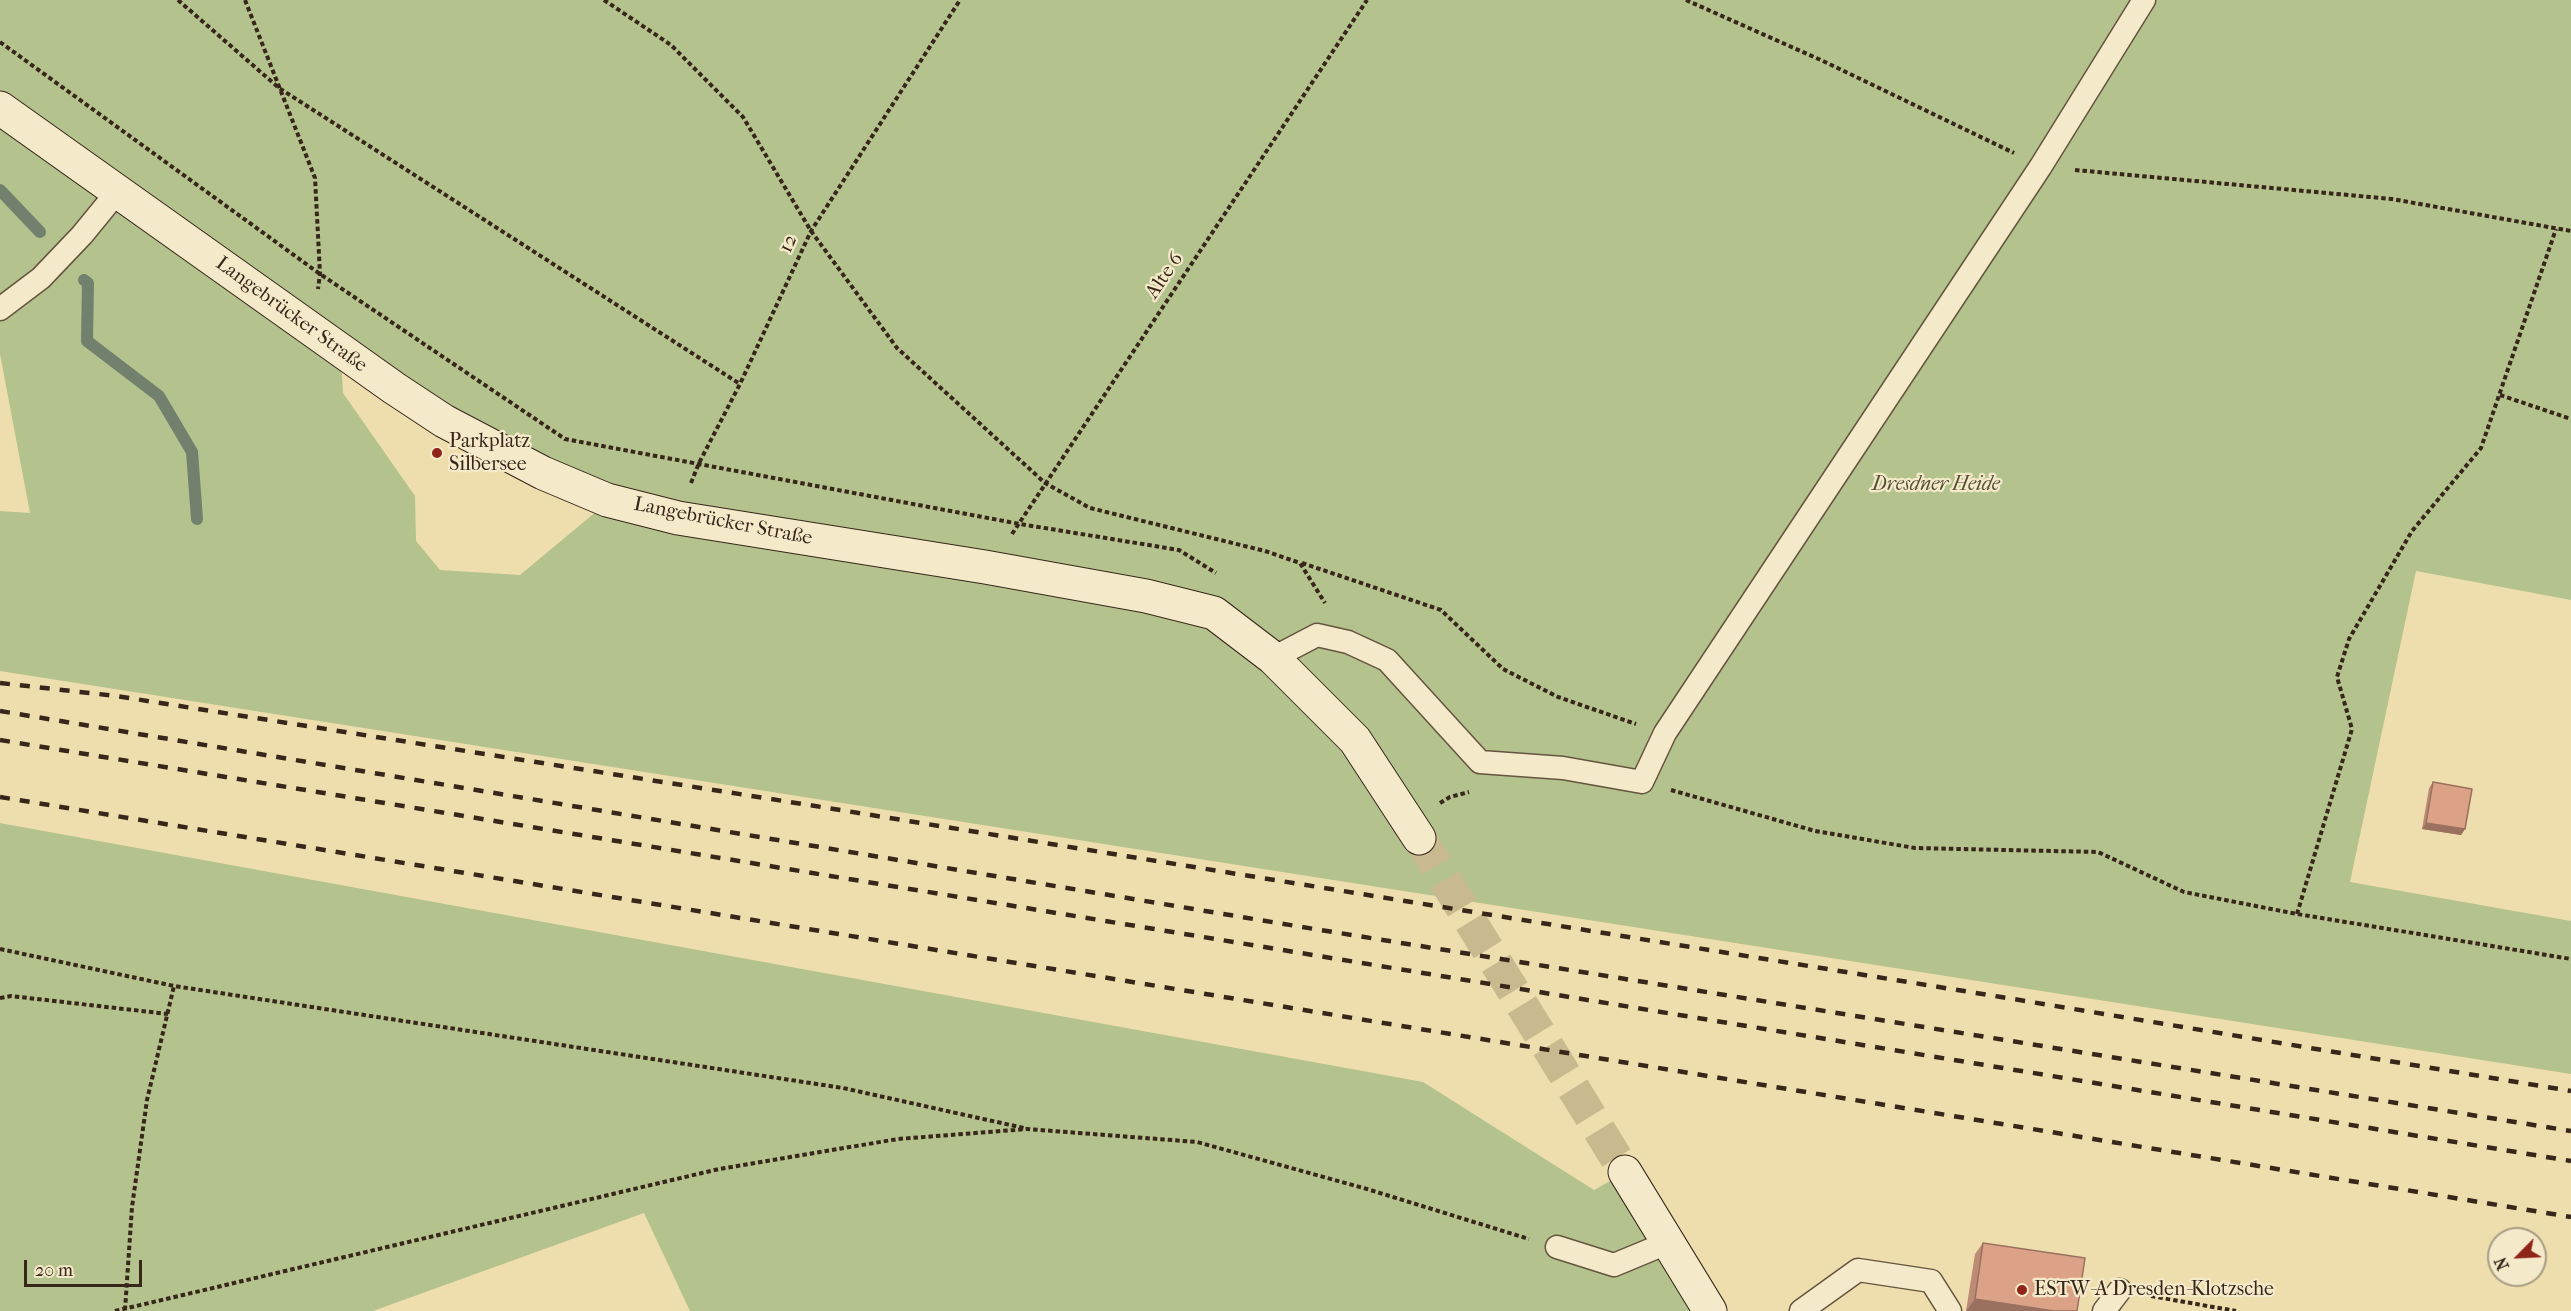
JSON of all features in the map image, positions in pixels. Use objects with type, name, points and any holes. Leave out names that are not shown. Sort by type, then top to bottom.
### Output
[{"type":"main road","name":"Langebrücker Straße","points":[[0,108],[374,375],[444,421],[543,473],[607,500],[678,518],[985,567],[1146,596],[1214,613],[1273,658],[1355,740],[1419,838]]},
{"type":"main road","points":[[1625,1172],[1710,1311]]},
{"type":"lane","points":[[1273,658],[1317,635],[1348,642],[1387,660],[1480,762],[1563,768],[1642,782],[1665,734],[2041,166],[2144,0]]},
{"type":"lane","points":[[0,309],[41,278],[82,235],[118,191]]},
{"type":"lane","points":[[1557,1247],[1614,1265],[1667,1243]]},
{"type":"lane","points":[[1801,1311],[1858,1270],[1931,1281],[1950,1311]]},
{"type":"lane","points":[[2104,1311],[2120,1290]]},
{"type":"path","points":[[178,0],[279,88],[740,384]]},
{"type":"path","points":[[245,0],[315,178],[320,274],[312,329]]},
{"type":"path","points":[[604,0],[671,45],[743,117],[811,231],[897,348],[1045,483],[1090,508],[1265,550],[1441,610],[1503,669],[1558,697],[1665,734]]},
{"type":"path","name":"12","points":[[678,518],[699,463],[740,384],[811,231],[960,0]]},
{"type":"path","name":"Alte 6","points":[[985,567],[1020,524],[1367,0]]},
{"type":"path","points":[[1686,0],[1823,61],[2041,166],[2392,200],[2571,231]]},
{"type":"path","points":[[0,42],[320,274],[565,439],[1020,524],[1179,550],[1224,578]]},
{"type":"path","points":[[2297,914],[2352,729],[2337,677],[2349,639],[2412,531],[2481,448],[2556,229]]},
{"type":"path","points":[[2500,395],[2571,419]]},
{"type":"path","points":[[1300,563],[1348,642]]},
{"type":"path","points":[[1642,782],[1815,831],[1915,848],[2098,852],[2184,892],[2297,914],[2571,959]]},
{"type":"path","points":[[0,949],[174,986],[843,1088],[1027,1129],[1197,1142],[1367,1189],[1557,1247]]},
{"type":"path","points":[[125,1310],[132,1207],[147,1100],[174,986]]},
{"type":"path","points":[[0,998],[11,996],[168,1014]]},
{"type":"path","points":[[115,1311],[719,1169],[898,1139],[1027,1129]]},
{"type":"path","points":[[2120,1290],[2236,1311]]},
{"type":"green space","name":"Dresdner Heide","points":[[0,0],[2571,0],[2571,600],[2416,571],[2350,882],[2571,921],[2571,1074],[0,671],[0,511],[30,513],[0,354]],"holes":[[[341,358],[603,506],[520,575],[440,570],[416,541],[415,496],[343,393]]]},
{"type":"green space","points":[[0,823],[1423,1082],[1594,1190],[1619,1176],[1700,1311],[690,1311],[644,1213],[373,1311],[0,1311]]},
{"type":"building","points":[[2433,782],[2472,789],[2465,829],[2426,823]]},
{"type":"building","name":"ESTW-A Dresden-Klotzsche","points":[[1983,1243],[2085,1258],[2077,1311],[2054,1311],[1975,1299]]},
{"type":"waterway","points":[[0,190],[40,232]]},
{"type":"waterway","points":[[84,280],[88,283],[87,341],[159,396],[192,452],[197,519]]},
{"type":"tunnel","points":[[1419,838],[1625,1172]]},
{"type":"railway","points":[[0,683],[116,696],[809,805],[2571,1091]]},
{"type":"railway","points":[[0,711],[1302,927],[2571,1131]]},
{"type":"railway","points":[[0,740],[2571,1161]]},
{"type":"railway","points":[[0,797],[2571,1217]]},
{"type":"place","name":"Parkplatz Silbersee","points":[[437,453]]},
{"type":"place","name":"ESTW-A Dresden-Klotzsche","points":[[2022,1290]]}]
